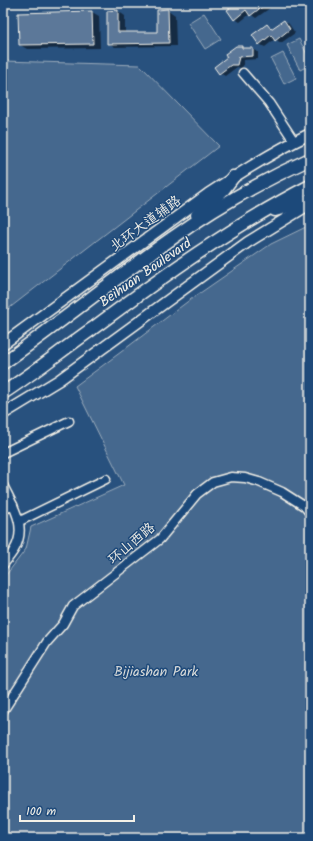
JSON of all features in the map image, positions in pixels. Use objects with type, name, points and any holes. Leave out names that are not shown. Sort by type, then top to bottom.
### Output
[{"type":"highway","name":"Beihuan Boulevard","points":[[3,363],[172,238],[243,194],[284,171],[310,159]]},
{"type":"highway","points":[[172,238],[210,203],[233,177]]},
{"type":"highway","name":"Beihuan Boulevard","points":[[6,391],[190,258],[258,214],[310,186]]},
{"type":"highway","points":[[258,214],[310,200]]},
{"type":"highway","points":[[3,360],[22,349]]},
{"type":"main road","name":"北环大道辅路","points":[[3,344],[27,328],[156,231],[233,177],[294,141],[310,134]]},
{"type":"main road","points":[[3,414],[59,380],[248,242],[310,204]]},
{"type":"street","points":[[305,3],[310,7]]},
{"type":"street","points":[[244,73],[269,103],[294,141]]},
{"type":"street","points":[[3,453],[69,421]]},
{"type":"street","name":"环山西路","points":[[3,711],[47,642],[63,624],[74,606],[160,539],[197,494],[213,482],[231,477],[245,478],[258,482],[282,492],[304,506],[310,513]]},
{"type":"street","points":[[20,521],[106,479]]},
{"type":"street","points":[[3,485],[20,521],[20,529],[15,549],[3,565]]},
{"type":"street","points":[[3,510],[13,505]]},
{"type":"green space","points":[[204,13],[221,39],[205,49],[188,23]]},
{"type":"green space","points":[[299,39],[310,60],[310,65],[300,70],[287,45]]},
{"type":"green space","points":[[283,53],[296,78],[284,84],[271,59]]},
{"type":"green space","points":[[3,61],[140,65],[219,146],[3,313]]},
{"type":"green space","name":"Bijiashan Park","points":[[310,225],[310,838],[3,838],[3,579],[26,549],[31,527],[124,485],[75,386],[187,302],[271,244]]},
{"type":"building","points":[[237,3],[267,3],[250,16],[246,10],[234,20],[227,10]]},
{"type":"building","points":[[168,9],[169,43],[107,44],[107,11],[118,10],[118,32],[157,32],[157,10]]},
{"type":"building","points":[[92,11],[93,44],[19,45],[18,13]]},
{"type":"building","points":[[284,20],[290,29],[275,41],[271,35],[259,45],[252,35],[267,24],[271,29]]},
{"type":"building","points":[[236,46],[242,46],[242,48],[253,48],[253,56],[239,57],[237,65],[231,65],[219,74],[214,67],[227,57],[225,54]]}]
